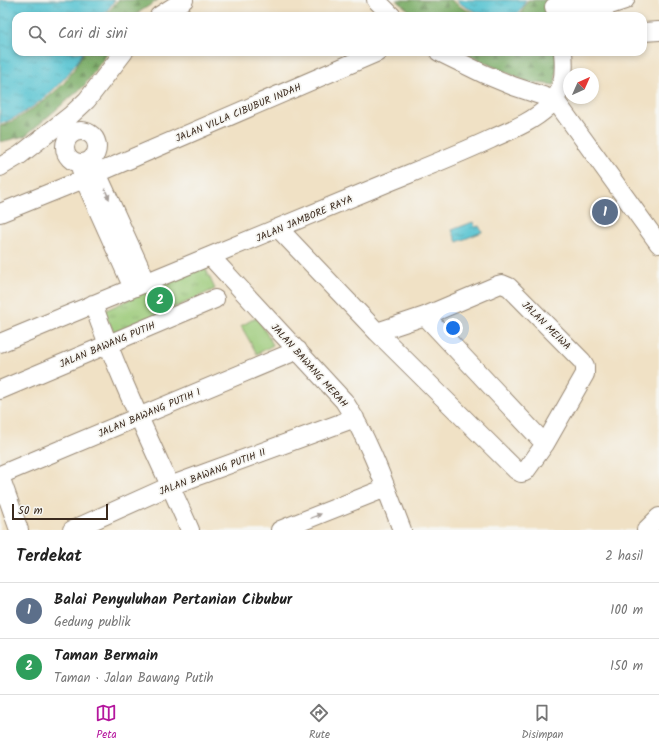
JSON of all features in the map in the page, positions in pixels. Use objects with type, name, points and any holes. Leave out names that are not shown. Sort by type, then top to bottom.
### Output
[{"type":"street","points":[[165,12],[184,0]]},
{"type":"street","points":[[376,0],[388,12]]},
{"type":"street","points":[[554,6],[610,5],[625,0]]},
{"type":"street","points":[[647,32],[659,31]]},
{"type":"street","points":[[0,167],[20,155],[71,115],[87,100],[121,56]]},
{"type":"street","name":"JALAN VILLA CIBUBUR INDAH","points":[[0,213],[88,168],[368,56]]},
{"type":"street","points":[[447,56],[484,74],[555,100],[659,244]]},
{"type":"street","name":"JALAN JAMBORE RAYA","points":[[0,343],[279,229],[477,146],[517,127],[541,113],[555,100],[562,85],[564,70],[563,56]]},
{"type":"street","points":[[71,115],[79,131]]},
{"type":"street","points":[[54,128],[65,144],[67,154],[74,161],[88,168],[140,286]]},
{"type":"street","points":[[65,144],[74,133],[79,131],[89,134],[96,143],[95,153],[88,168]]},
{"type":"street","name":"JALAN MEIWA","points":[[279,229],[377,332],[516,470],[522,473],[525,472],[545,444],[585,374],[585,366],[582,361],[509,287],[502,284],[425,316],[377,332]]},
{"type":"street","name":"JALAN BAWANG MERAH","points":[[211,257],[344,401],[355,418],[373,455],[402,530]]},
{"type":"street","name":"JALAN BAWANG PUTIH","points":[[0,390],[215,299]]},
{"type":"street","points":[[93,304],[138,416],[190,530]]},
{"type":"street","points":[[425,316],[545,444]]},
{"type":"street","name":"JALAN BAWANG PUTIH I","points":[[0,476],[138,416],[298,350]]},
{"type":"street","name":"JALAN BAWANG PUTIH II","points":[[72,530],[170,486],[355,418]]},
{"type":"street","points":[[0,476],[5,506],[19,530]]},
{"type":"street","points":[[280,530],[348,510],[388,493]]},
{"type":"street","points":[[314,530],[348,510]]},
{"type":"street","points":[[646,530],[659,517]]},
{"type":"green space","points":[[118,0],[158,0],[139,12],[108,12]]},
{"type":"green space","points":[[396,0],[451,0],[464,9],[472,12],[411,12]]},
{"type":"green space","points":[[528,0],[550,0],[552,12],[522,12]]},
{"type":"green space","points":[[82,56],[105,56],[84,86],[25,136],[0,142],[0,126],[7,124],[25,114],[59,88],[70,76]]},
{"type":"green space","points":[[470,56],[558,56],[555,85],[528,82]]},
{"type":"green space","points":[[204,265],[215,289],[115,335],[104,311]]},
{"type":"green space","points":[[257,317],[273,345],[257,354],[241,326]]},
{"type":"water","points":[[0,0],[115,0],[106,12],[12,12],[12,56],[80,56],[68,74],[48,95],[24,112],[0,124]]},
{"type":"water","points":[[456,0],[526,0],[519,12],[477,12]]},
{"type":"water","points":[[473,222],[475,227],[479,226],[482,232],[457,242],[452,230]]},
{"type":"place","name":"Balai Penyuluhan Pertanian Cibubur","points":[[605,212]]},
{"type":"place","name":"Taman Bermain","points":[[160,300]]}]
